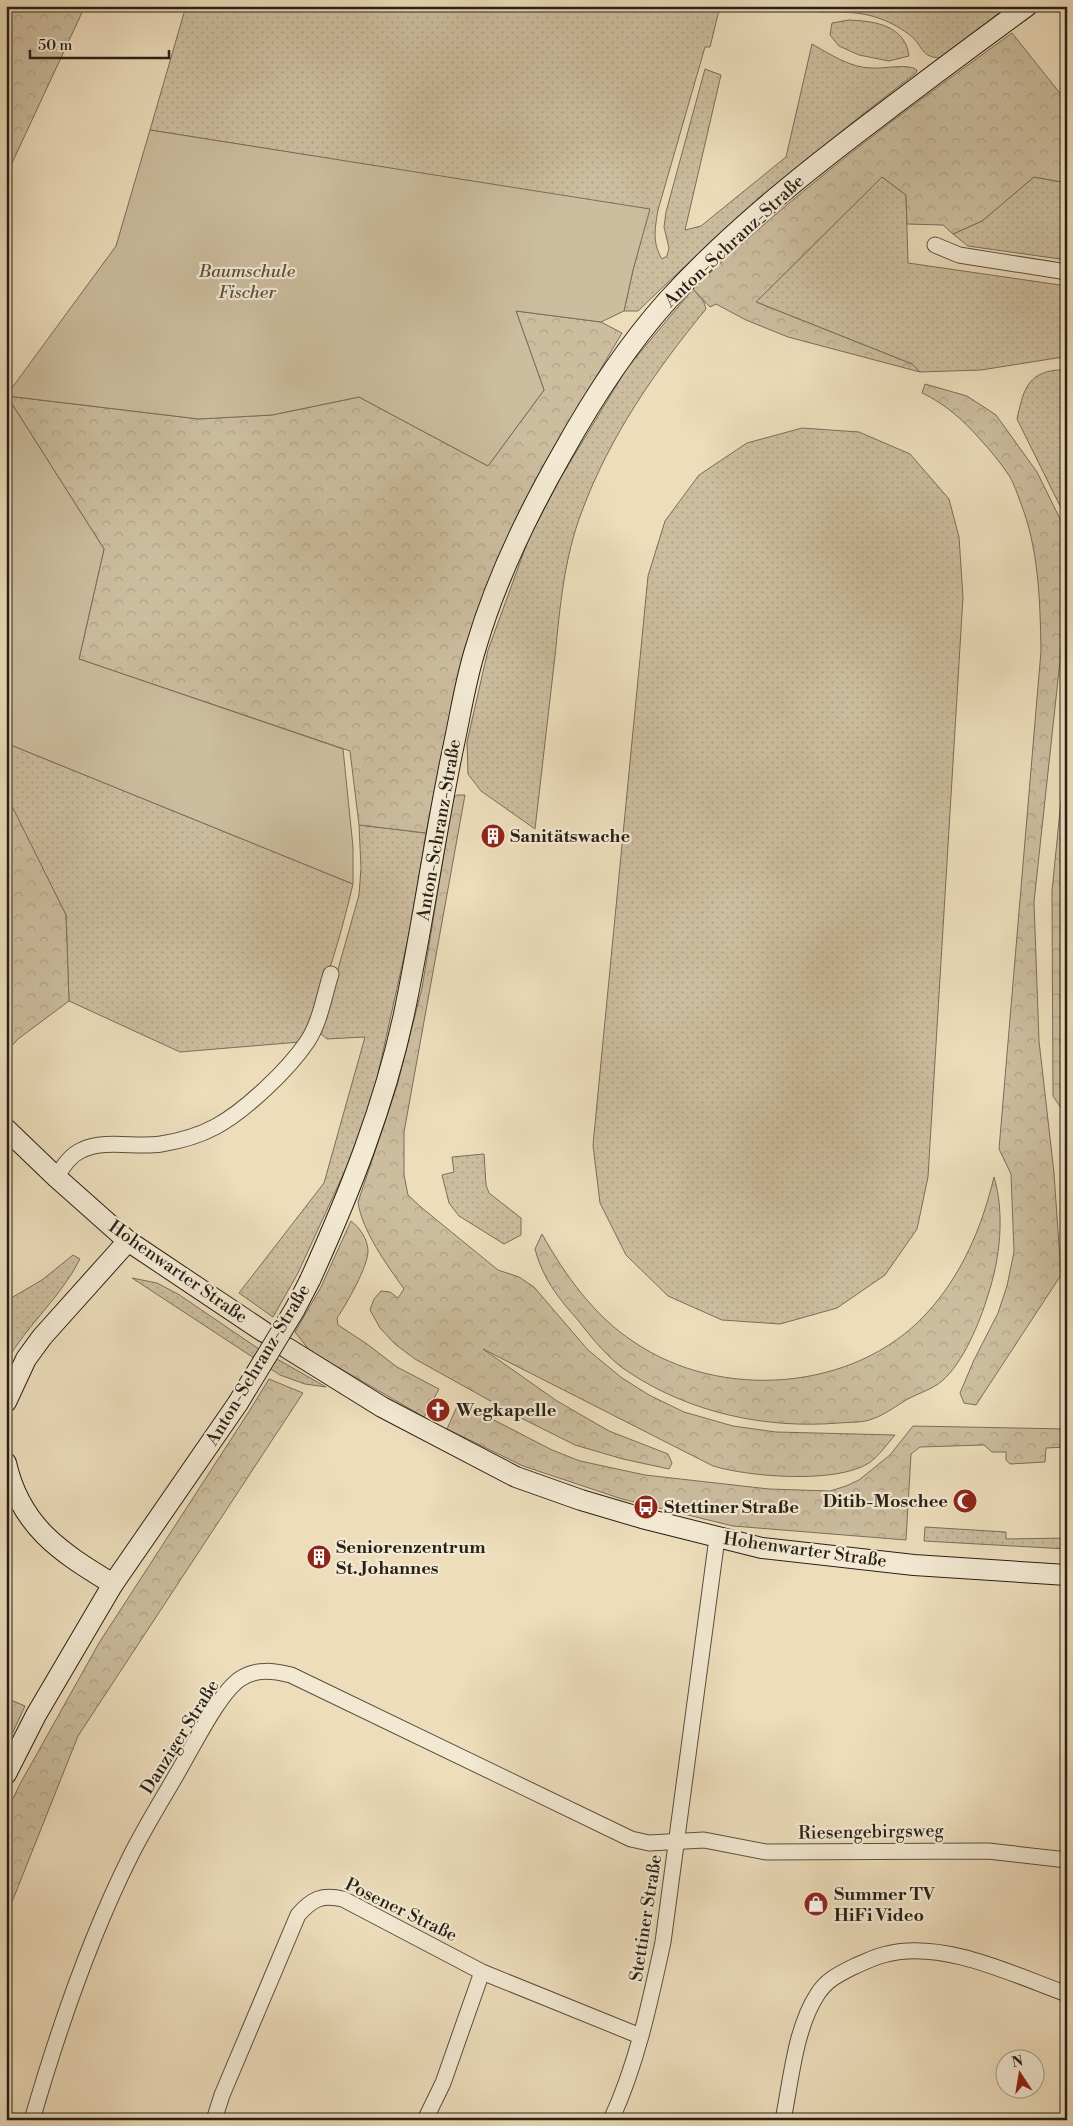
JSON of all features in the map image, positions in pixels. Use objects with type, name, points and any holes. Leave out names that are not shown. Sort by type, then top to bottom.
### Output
[{"type":"main road","name":"Anton-Schranz-Straße","points":[[6,1774],[36,1715],[112,1584],[238,1404],[286,1325],[310,1280],[344,1206],[384,1093],[405,1008],[446,785],[475,648],[511,552],[543,485],[600,387],[665,303],[707,261],[779,194],[940,69],[1027,6]]},
{"type":"main road","name":"Hohenwarter Straße","points":[[6,1129],[56,1177],[128,1241],[264,1332]]},
{"type":"main road","points":[[6,1402],[26,1358],[42,1336],[128,1241]]},
{"type":"main road","name":"Hohenwarter Straße","points":[[286,1348],[382,1407],[516,1476],[581,1500],[717,1538],[762,1548],[914,1565],[1067,1575]]},
{"type":"main road","points":[[6,1463],[11,1485],[23,1509],[41,1531],[62,1552],[112,1584]]},
{"type":"street","points":[[935,245],[959,255],[1067,272]]},
{"type":"street","points":[[56,1177],[68,1160],[82,1150],[95,1146],[140,1146],[180,1140],[216,1126],[230,1117],[285,1069],[308,1041],[318,1018],[331,974]]},
{"type":"street","name":"Stettiner Straße","points":[[611,2120],[629,2075],[652,1992],[663,1942],[717,1538]]},
{"type":"street","name":"Danziger Straße","points":[[32,2120],[75,1988],[131,1855],[207,1722],[229,1689],[238,1680],[249,1674],[268,1671],[291,1675],[631,1839],[649,1843],[677,1842]]},
{"type":"street","name":"Riesengebirgsweg","points":[[677,1842],[704,1840],[766,1852],[988,1851],[1067,1860]]},
{"type":"street","name":"Posener Straße","points":[[214,2120],[222,2095],[298,1915],[307,1905],[318,1898],[331,1896],[343,1899],[482,1972],[640,2036]]},
{"type":"street","points":[[783,2120],[802,2030],[816,1996],[828,1980],[870,1960],[887,1954],[907,1951],[955,1956],[978,1962],[1067,1994]]},
{"type":"street","points":[[424,2120],[444,2083],[482,1972]]},
{"type":"green space","points":[[6,6],[85,6],[6,176]]},
{"type":"green space","points":[[186,6],[720,6],[710,47],[705,47],[658,210],[655,229],[657,247],[662,259],[667,256],[669,248],[664,227],[666,212],[705,69],[721,75],[685,230],[701,226],[786,157],[812,44],[856,66],[872,68],[908,67],[917,70],[916,73],[844,129],[774,188],[705,248],[638,311],[624,311],[649,210],[150,130]]},
{"type":"green space","points":[[820,6],[999,6],[1000,12],[941,58],[926,54],[911,36],[885,20],[858,13],[819,12]]},
{"type":"green space","points":[[849,20],[872,22],[893,30],[905,43],[909,56],[889,61],[859,55],[839,46],[830,35],[832,23]]},
{"type":"green space","points":[[1012,33],[1059,92],[1067,98],[1067,183],[1034,177],[982,221],[953,234],[943,225],[907,224],[906,195],[882,177],[756,302],[912,364],[920,372],[788,337],[746,320],[716,304],[710,307],[693,289],[808,187],[888,124]]},
{"type":"green space","name":"Baumschule Fischer","points":[[150,130],[650,209],[624,311],[601,322],[516,311],[544,390],[488,466],[359,397],[272,415],[199,419],[7,396],[104,549],[79,659],[343,749],[353,847],[353,884],[6,743],[6,396],[116,246]]},
{"type":"green space","points":[[882,177],[906,195],[908,263],[1067,286],[1067,354],[1063,357],[981,370],[920,372],[912,364],[756,302]]},
{"type":"green space","points":[[1034,177],[1067,183],[1067,260],[968,246],[953,234],[982,221]]},
{"type":"green space","points":[[693,289],[704,302],[706,309],[669,356],[620,430],[593,483],[576,529],[561,601],[535,829],[481,791],[468,774],[467,742],[488,650],[529,538],[561,477],[627,368]]},
{"type":"green space","points":[[516,311],[601,322],[622,333],[536,479],[494,567],[446,734],[426,833],[359,825],[350,751],[79,659],[104,549],[7,396],[199,419],[272,415],[359,397],[488,466],[544,390]]},
{"type":"green space","points":[[1057,370],[1067,370],[1067,520],[1017,419],[1024,393],[1032,380],[1039,375]]},
{"type":"green space","points":[[925,384],[967,396],[996,415],[1037,472],[1067,533],[1067,596],[1034,902],[1039,1041],[1054,1173],[1061,1275],[976,1405],[964,1403],[960,1393],[974,1360],[998,1313],[1007,1286],[1014,1252],[1011,1174],[999,1149],[1041,651],[1040,613],[1035,556],[1031,538],[1017,492],[1007,472],[983,443],[953,412],[922,393]]},
{"type":"green space","points":[[802,428],[859,432],[910,454],[949,499],[959,537],[963,597],[928,1177],[917,1229],[885,1275],[837,1308],[780,1324],[722,1320],[668,1296],[626,1255],[600,1203],[593,1145],[648,576],[665,521],[699,475],[747,443]]},
{"type":"green space","points":[[1067,741],[1067,1117],[1053,1096],[1052,891]]},
{"type":"green space","points":[[6,743],[353,884],[331,964],[317,1005],[300,1042],[180,1052],[69,1001],[66,915],[6,794]]},
{"type":"green space","points":[[6,794],[66,915],[69,1001],[18,1039],[6,1052]]},
{"type":"green space","points":[[457,795],[465,795],[404,1132],[404,1175],[408,1195],[498,1270],[519,1277],[534,1287],[588,1350],[622,1378],[649,1395],[684,1412],[733,1426],[776,1432],[895,1435],[869,1463],[854,1470],[815,1476],[748,1473],[713,1466],[483,1349],[557,1401],[609,1431],[668,1454],[672,1463],[669,1469],[623,1459],[575,1445],[523,1419],[415,1359],[395,1344],[380,1328],[370,1310],[374,1299],[381,1291],[390,1292],[398,1298],[404,1289],[370,1236],[360,1213],[358,1202],[397,1086],[422,988],[453,798]]},
{"type":"green space","points":[[359,825],[426,833],[411,925],[376,1083],[359,1140],[298,1273],[273,1317],[239,1293],[324,1183],[365,1037],[327,1039],[320,1033],[359,895],[361,868]]},
{"type":"green space","points":[[484,1154],[486,1185],[489,1193],[521,1218],[521,1235],[504,1244],[459,1216],[449,1203],[442,1175],[454,1172],[452,1157]]},
{"type":"green space","points":[[994,1177],[1000,1221],[996,1267],[980,1317],[964,1353],[950,1373],[938,1384],[882,1415],[864,1421],[812,1424],[757,1420],[704,1408],[678,1399],[654,1387],[622,1368],[595,1341],[563,1303],[546,1278],[535,1249],[542,1234],[560,1265],[593,1307],[620,1332],[668,1361],[706,1373],[745,1380],[785,1379],[825,1373],[862,1360],[896,1340],[926,1314],[939,1299],[969,1250],[977,1232]]},
{"type":"green space","points":[[351,1221],[365,1237],[368,1250],[365,1265],[356,1285],[337,1318],[338,1325],[397,1367],[439,1389],[424,1417],[310,1351],[295,1332],[321,1287]]},
{"type":"green space","points":[[73,1255],[80,1259],[72,1273],[6,1362],[6,1301],[42,1280]]},
{"type":"green space","points":[[132,1278],[157,1283],[178,1294],[256,1347],[326,1387],[305,1384],[280,1375]]},
{"type":"green space","points":[[269,1379],[303,1393],[78,1736],[6,1917],[6,1813],[20,1784],[99,1643]]},
{"type":"green space","points":[[459,1402],[552,1450],[580,1461],[645,1475],[769,1489],[830,1491],[846,1486],[859,1480],[890,1455],[913,1426],[1067,1429],[1067,1447],[1046,1448],[1045,1462],[1010,1464],[1006,1460],[1006,1452],[992,1452],[984,1445],[920,1447],[911,1454],[906,1540],[733,1526],[622,1499],[523,1466],[447,1429]]},
{"type":"green space","points":[[925,1527],[1006,1532],[1006,1539],[1067,1538],[1067,1549],[924,1541]]},
{"type":"green space","points":[[6,1698],[25,1706],[6,1747]]},
{"type":"place","name":"Sanitätswache","points":[[493,836]]},
{"type":"place","name":"Wegkapelle","points":[[438,1410]]},
{"type":"place","name":"Ditib-Moschee","points":[[965,1501]]},
{"type":"place","name":"Stettiner Straße","points":[[646,1507]]},
{"type":"place","name":"Seniorenzentrum St. Johannes","points":[[319,1557]]},
{"type":"place","name":"Summer TV HiFi Video","points":[[816,1904]]}]
